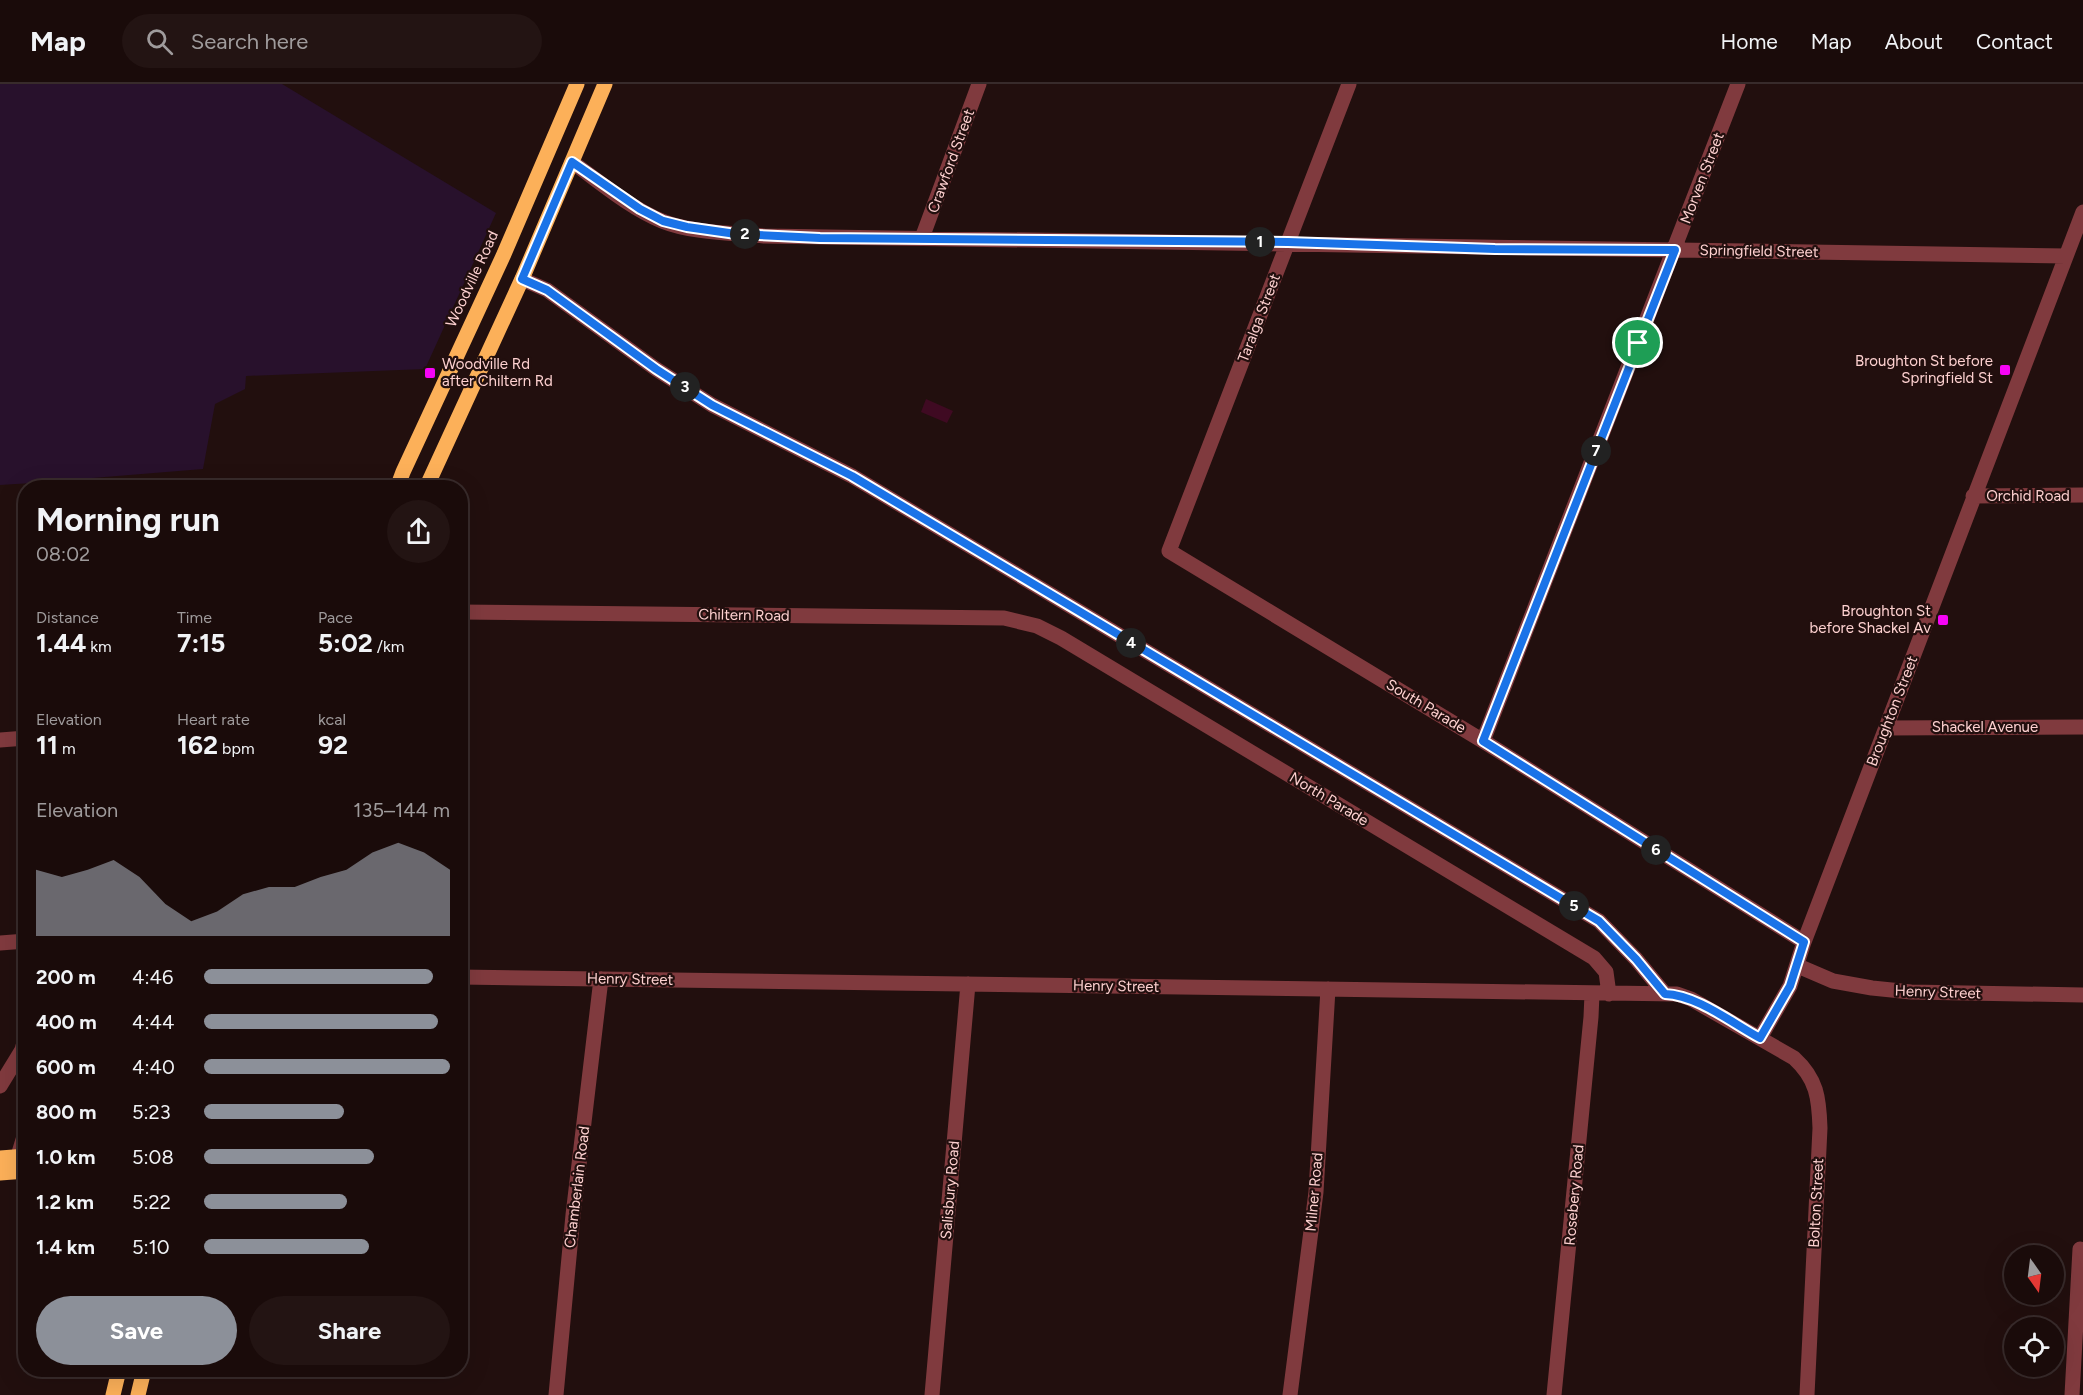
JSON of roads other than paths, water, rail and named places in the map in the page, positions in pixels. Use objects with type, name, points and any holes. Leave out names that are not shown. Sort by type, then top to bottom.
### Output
[{"type":"main road","name":"Woodville Road","points":[[400,480],[504,254],[577,84]]},
{"type":"main road","points":[[430,480],[530,262],[605,84]]},
{"type":"main road","points":[[0,1158],[18,1156]]},
{"type":"main road","points":[[0,1173],[18,1172]]},
{"type":"main road","points":[[112,1395],[117,1377]]},
{"type":"main road","points":[[138,1395],[142,1377]]},
{"type":"street","name":"Crawford Street","points":[[922,238],[979,84]]},
{"type":"street","name":"Taralga Street","points":[[1168,551],[1349,84]]},
{"type":"street","name":"Morven Street","points":[[1483,741],[1738,84]]},
{"type":"street","name":"Springfield Street","points":[[572,162],[640,209],[663,221],[687,227],[764,236],[1288,242],[1495,249],[2066,256]]},
{"type":"street","name":"Broughton Street","points":[[1760,1038],[1790,986],[1798,966],[1804,942],[2083,212]]},
{"type":"street","points":[[522,279],[547,290],[656,369],[712,405],[852,476],[1599,921],[1636,959],[1665,994]]},
{"type":"street","name":"Orchid Road","points":[[1973,496],[2083,495]]},
{"type":"street","name":"South Parade","points":[[1168,551],[1483,741],[1804,942]]},
{"type":"street","name":"Chiltern Road","points":[[468,612],[1004,618],[1027,623]]},
{"type":"street","name":"North Parade","points":[[1027,623],[1061,638],[1594,958],[1606,972],[1609,994]]},
{"type":"street","name":"Shackel Avenue","points":[[1886,728],[2083,727]]},
{"type":"street","points":[[0,740],[18,739]]},
{"type":"street","points":[[0,943],[18,942]]},
{"type":"street","name":"Henry Street","points":[[1798,966],[1833,981],[1911,992],[2083,995]]},
{"type":"street","name":"Henry Street","points":[[468,977],[1677,994],[1691,999],[1760,1038]]},
{"type":"street","name":"Chamberlain Road","points":[[556,1395],[573,1215],[601,979]]},
{"type":"street","name":"Salisbury Road","points":[[932,1395],[968,984]]},
{"type":"street","name":"Milner Road","points":[[1290,1395],[1316,1192],[1328,989]]},
{"type":"street","name":"Rosebery Road","points":[[1554,1395],[1592,994]]},
{"type":"street","name":"Bolton Street","points":[[1760,1038],[1794,1058],[1808,1072],[1820,1105],[1807,1395]]},
{"type":"street","points":[[0,1086],[18,1057]]},
{"type":"street","points":[[2072,1395],[2080,1249]]},
{"type":"place","name":"Broughton St before Springfield St","points":[[2005,370]]},
{"type":"place","name":"Woodville Rd after Chiltern Rd","points":[[430,373]]},
{"type":"place","name":"Broughton St before Shackel Av","points":[[1943,620]]}]
